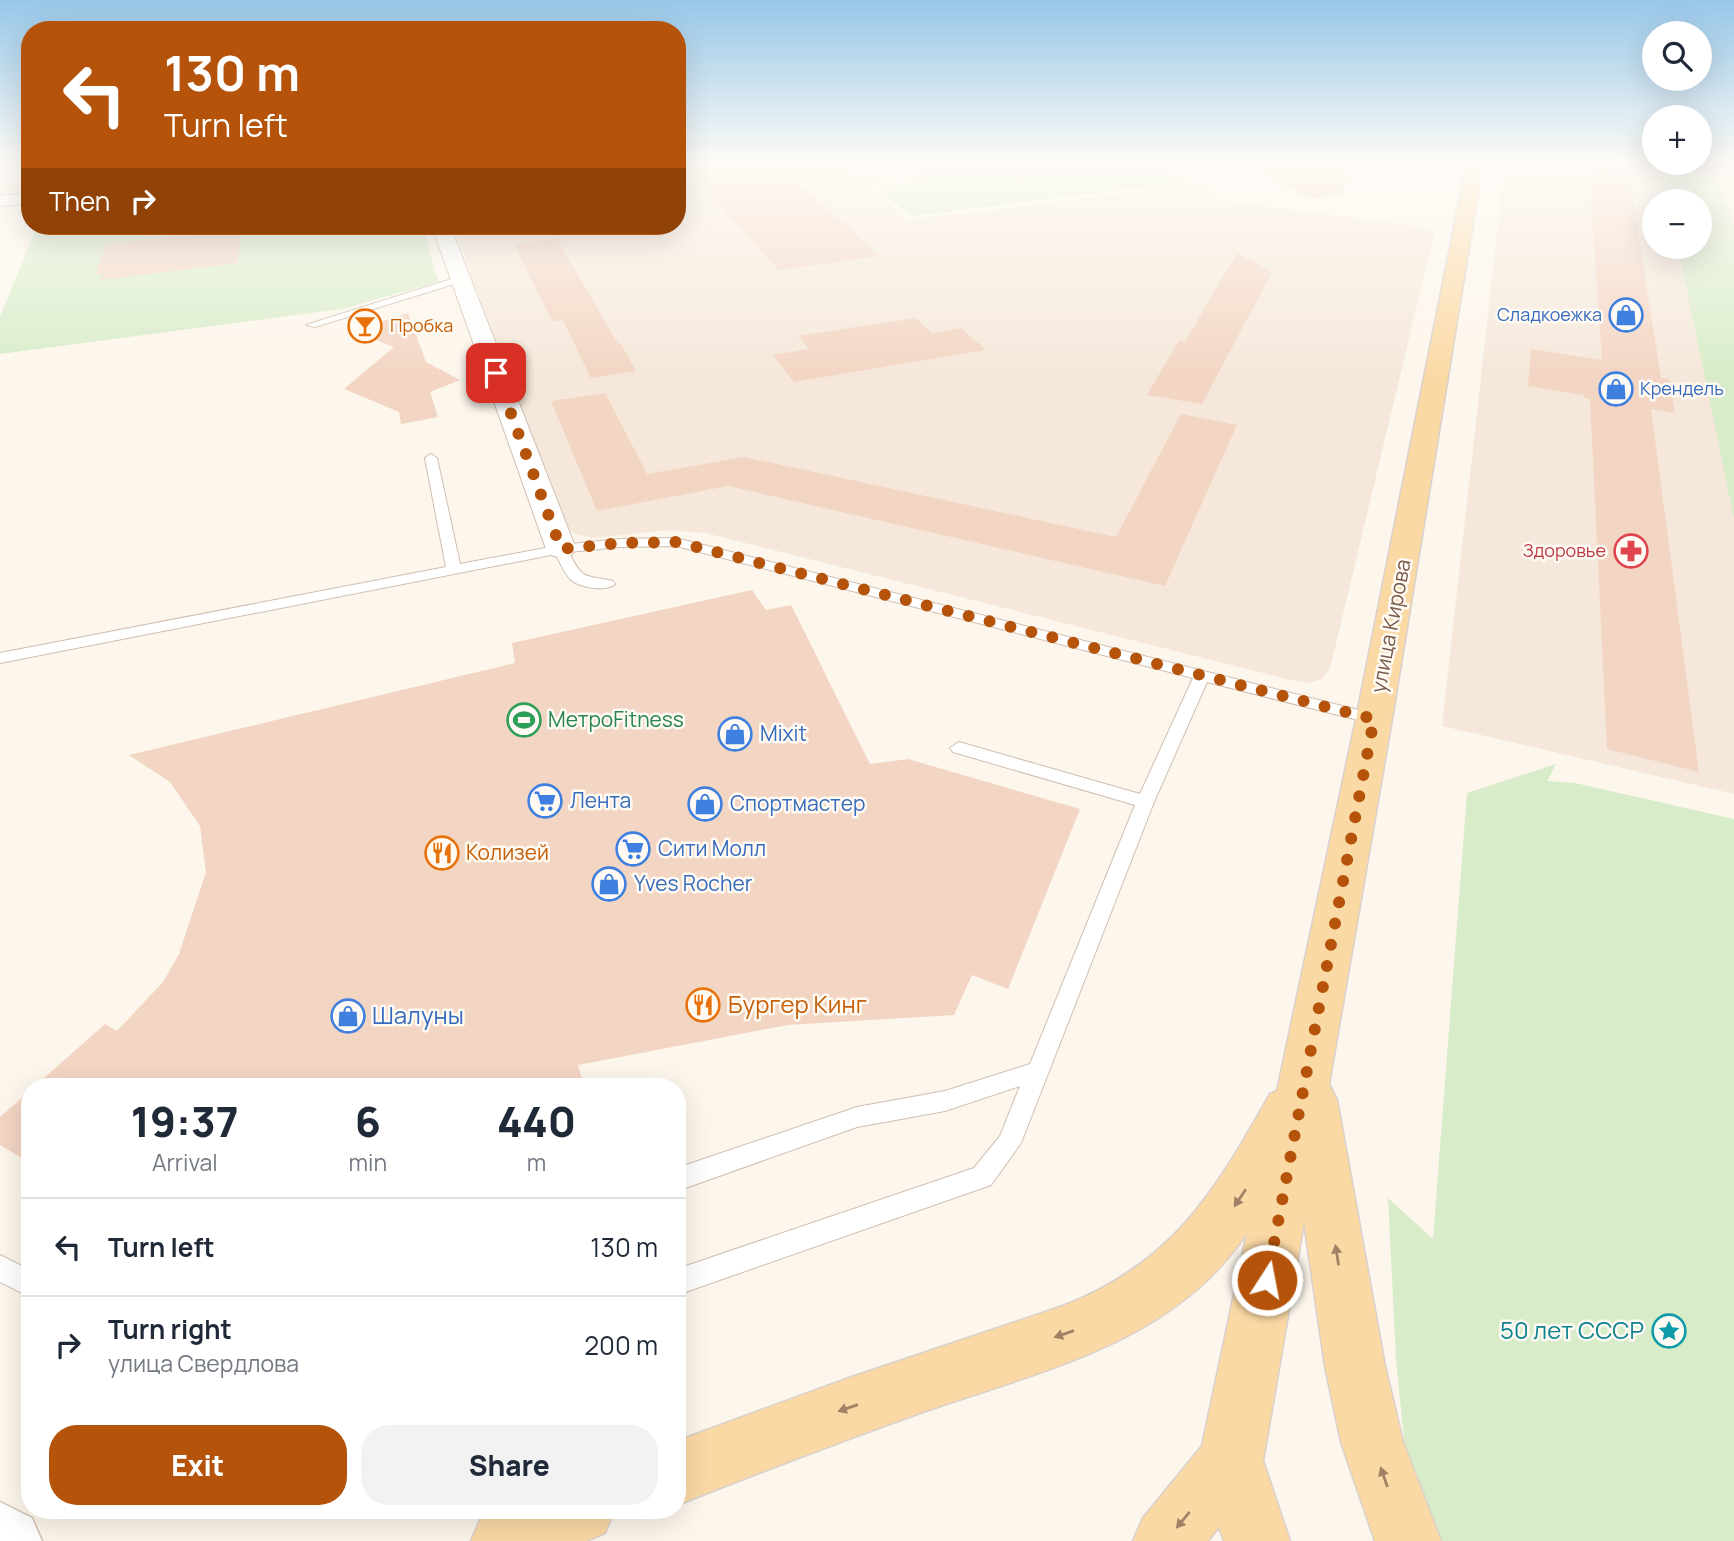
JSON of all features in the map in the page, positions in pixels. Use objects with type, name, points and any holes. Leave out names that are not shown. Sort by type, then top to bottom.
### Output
[{"type":"main road","name":"улица Кирова","points":[[1166,1541],[1231,1461],[1308,1074],[1462,234]]},
{"type":"main road","points":[[686,1469],[796,1426],[1099,1322],[1167,1281],[1214,1234],[1243,1194],[1308,1074]]},
{"type":"main road","points":[[1308,1074],[1355,1366],[1372,1442],[1408,1541]]},
{"type":"main road","name":"улица Кирова","points":[[1231,1461],[1257,1541]]},
{"type":"main road","points":[[504,1541],[559,1519]]},
{"type":"street","points":[[444,235],[561,549]]},
{"type":"street","points":[[0,1535],[9,1541]]},
{"type":"lane","points":[[311,325],[461,279]]},
{"type":"lane","points":[[430,457],[454,570]]},
{"type":"lane","points":[[0,658],[561,549],[639,542],[677,542],[1374,719]]},
{"type":"lane","points":[[561,549],[578,581],[608,584]]},
{"type":"lane","points":[[686,1279],[982,1177],[1009,1143],[1145,802],[1202,676]]},
{"type":"lane","points":[[959,748],[1145,802]]},
{"type":"lane","points":[[686,1177],[857,1116],[945,1101],[1037,1071]]},
{"type":"lane","points":[[0,1268],[21,1279]]},
{"type":"shaded area","points":[[1434,234],[1330,669],[1322,679],[1307,683],[1291,680],[705,533],[669,530],[595,538],[575,534],[565,525],[456,235]]},
{"type":"shaded area","points":[[1497,234],[1642,234],[1642,259],[1712,259],[1712,234],[1734,234],[1734,794],[1442,726]]},
{"type":"green space","points":[[1712,234],[1734,234],[1734,519],[1680,259],[1712,259]]},
{"type":"green space","points":[[33,235],[425,235],[438,282],[342,309],[0,354],[0,317]]},
{"type":"green space","points":[[1556,764],[1547,781],[1575,783],[1734,819],[1734,1541],[1438,1541],[1407,1469],[1396,1360],[1388,1198],[1433,1239],[1467,793]]},
{"type":"building","points":[[746,234],[855,234],[880,256],[779,270]]},
{"type":"building","points":[[1593,234],[1638,234],[1661,378],[1669,379],[1675,413],[1651,409],[1699,772],[1607,749],[1590,399],[1584,398],[1584,395],[1528,386],[1531,349],[1602,360]]},
{"type":"building","points":[[187,235],[240,235],[238,263],[100,280],[102,274],[96,274],[106,244]]},
{"type":"building","points":[[557,239],[636,371],[591,378],[563,320],[552,321],[514,244]]},
{"type":"building","points":[[1237,253],[1272,272],[1202,404],[1147,395],[1179,341],[1185,342]]},
{"type":"building","points":[[408,313],[426,362],[460,380],[430,392],[438,417],[401,424],[399,412],[344,389],[394,347],[352,331]]},
{"type":"building","points":[[916,318],[932,333],[961,328],[986,350],[794,382],[773,355],[809,349],[798,336]]},
{"type":"building","points":[[605,393],[647,474],[744,457],[1116,537],[1181,414],[1237,425],[1165,586],[728,486],[597,511],[551,401]]},
{"type":"building","name":"Сити Молл","points":[[752,590],[766,610],[791,605],[870,764],[908,759],[1080,809],[1008,989],[972,975],[954,1015],[788,1025],[578,1065],[582,1078],[44,1078],[105,1024],[117,1031],[163,982],[179,954],[206,872],[200,826],[170,782],[129,755],[515,663],[512,643]]},
{"type":"building","points":[[21,1099],[21,1158],[0,1145],[0,1117]]},
{"type":"place","name":"Сладкоежка","points":[[1626,315]]},
{"type":"place","name":"Пробка","points":[[365,326]]},
{"type":"place","name":"Крендель","points":[[1616,389]]},
{"type":"place","name":"Здоровье","points":[[1631,551]]},
{"type":"place","name":"МетроFitness","points":[[524,720]]},
{"type":"place","name":"Mixit","points":[[735,734]]},
{"type":"place","name":"Лента","points":[[545,801]]},
{"type":"place","name":"Спортмастер","points":[[705,804]]},
{"type":"place","name":"Сити Молл","points":[[633,849]]},
{"type":"place","name":"Колизей","points":[[442,853]]},
{"type":"place","name":"Yves Rocher","points":[[609,884]]},
{"type":"place","name":"Бургер Кинг","points":[[703,1005]]},
{"type":"place","name":"Шалуны","points":[[348,1016]]},
{"type":"place","name":"50 лет СССР","points":[[1669,1331]]},
{"type":"route","points":[[496,373],[561,549],[620,543],[677,542],[1374,719],[1267,1280]]}]
